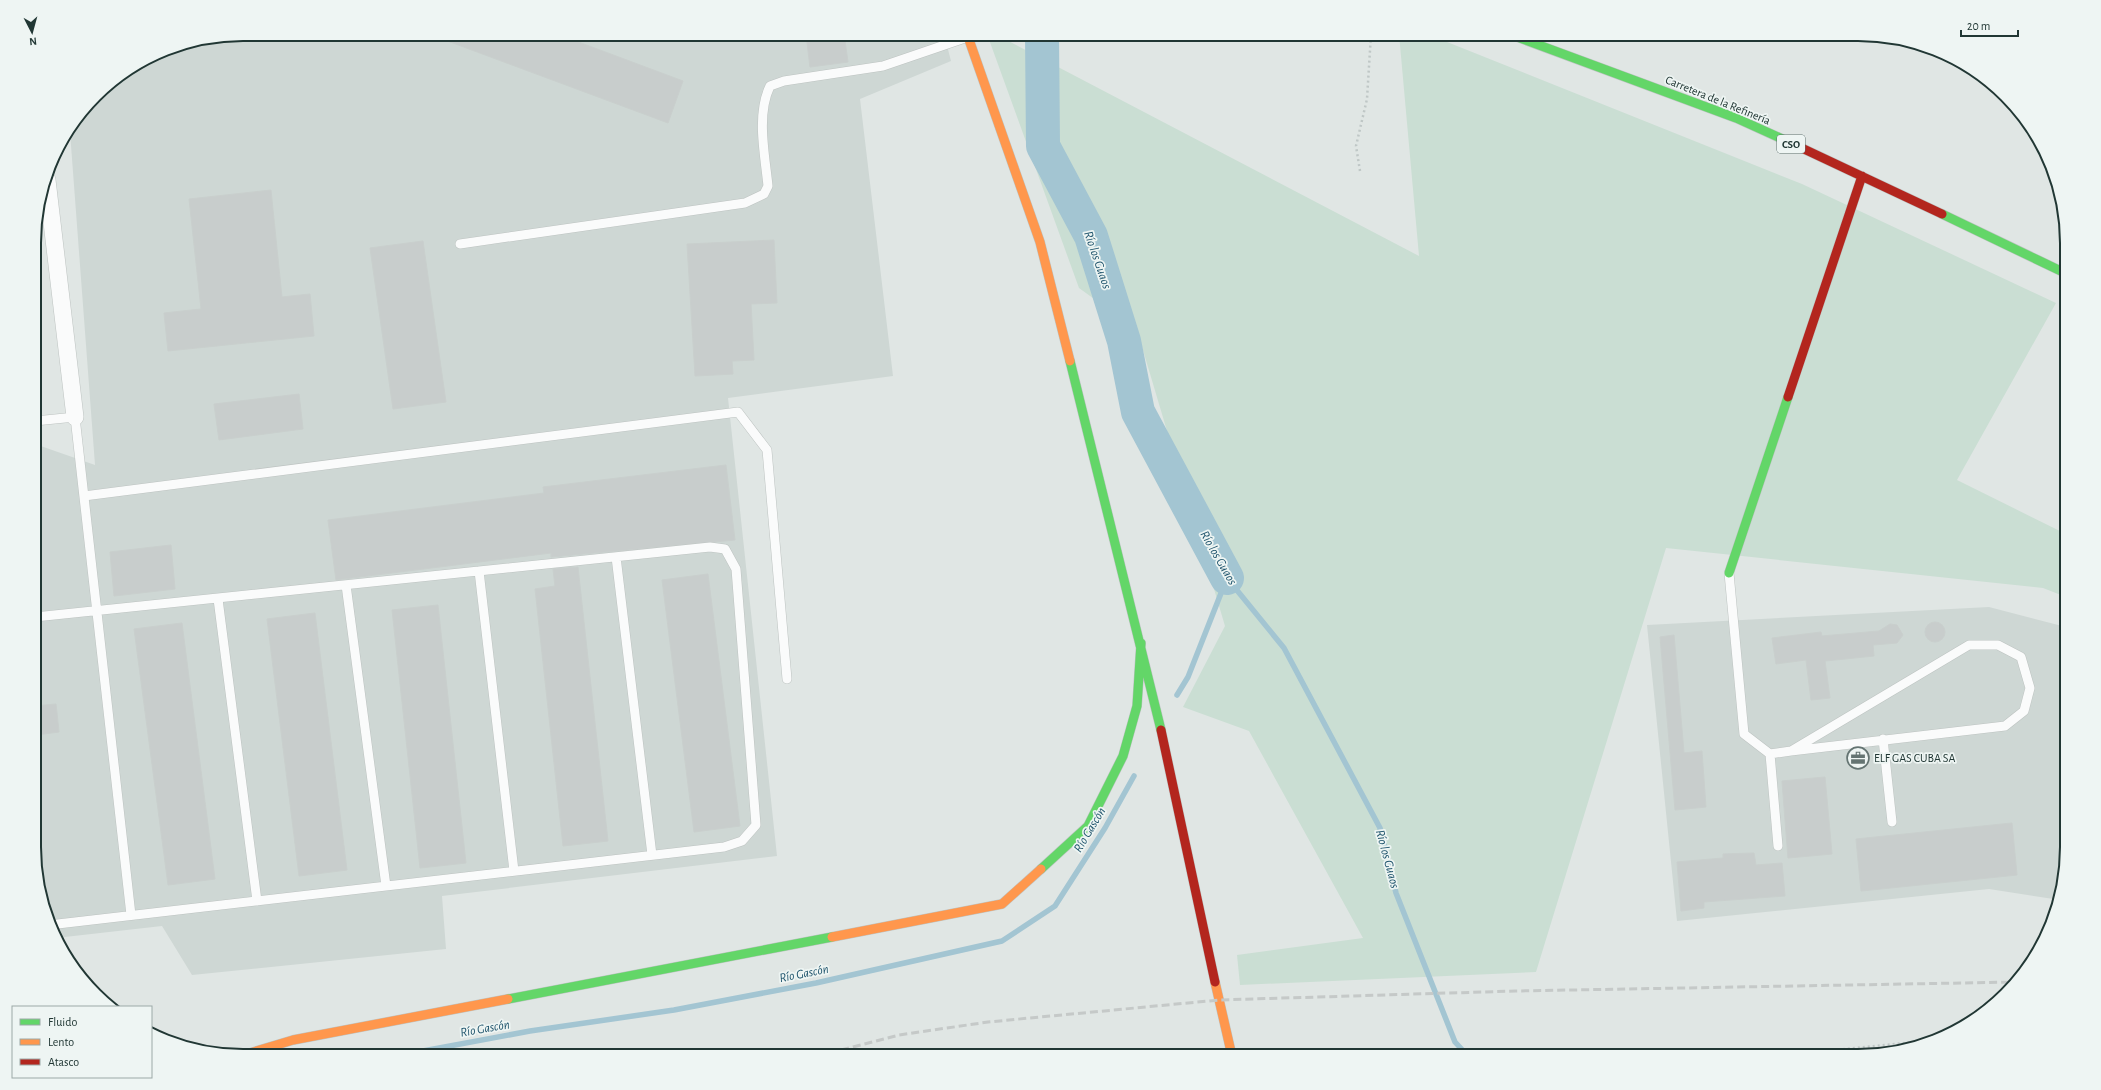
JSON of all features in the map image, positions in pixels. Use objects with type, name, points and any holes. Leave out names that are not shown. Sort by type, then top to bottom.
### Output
[{"type":"street","points":[[970,41],[1040,242],[1152,686],[1230,1049]]},
{"type":"street","name":"Carretera de la Refinería","points":[[1527,41],[1736,118],[1862,176],[2060,271]]},
{"type":"street","points":[[1729,574],[1862,176]]},
{"type":"street","points":[[48,190],[75,417]]},
{"type":"street","points":[[263,1049],[293,1040],[1002,904],[1088,826],[1123,756],[1137,706],[1141,643]]},
{"type":"lane","points":[[460,244],[745,203],[764,194],[768,186],[763,129],[764,98],[770,86],[784,81],[882,66],[954,41]]},
{"type":"lane","points":[[84,496],[738,412],[767,450],[787,679]]},
{"type":"lane","points":[[41,420],[75,417],[131,915]]},
{"type":"lane","points":[[41,616],[616,557],[710,548],[725,549],[736,569],[756,825],[742,841],[724,847],[56,924]]},
{"type":"lane","points":[[616,557],[652,855]]},
{"type":"lane","points":[[479,571],[514,871]]},
{"type":"lane","points":[[1729,574],[1744,734],[1770,754],[1883,739],[2005,726],[2024,712],[2030,688],[2021,657],[1998,645],[1968,645],[1790,751]]},
{"type":"lane","points":[[346,585],[386,886]]},
{"type":"lane","points":[[218,599],[257,901]]},
{"type":"lane","points":[[1883,739],[1892,822]]},
{"type":"lane","points":[[1770,754],[1778,846]]},
{"type":"path","points":[[1360,171],[1356,146],[1367,99],[1371,41]]},
{"type":"path","points":[[1844,1049],[1908,1043]]},
{"type":"shaded area","points":[[229,41],[946,41],[951,61],[860,99],[893,376],[728,398],[777,856],[442,896],[446,949],[192,975],[162,926],[62,937],[56,925],[48,900],[41,861],[41,446],[95,465],[70,138],[91,110],[110,91],[142,68],[165,56],[190,48]]},
{"type":"shaded area","points":[[1989,607],[2060,625],[2060,861],[2053,899],[1989,889],[1677,921],[1647,625]]},
{"type":"green space","points":[[990,41],[1008,41],[1419,256],[1400,41],[1444,41],[1802,184],[2056,303],[1957,480],[2060,531],[2060,595],[2043,588],[1666,548],[1536,972],[1240,985],[1237,955],[1363,938],[1249,731],[1183,707],[1225,626],[1137,330],[1079,288]]},
{"type":"building","points":[[447,41],[576,41],[683,81],[668,123]]},
{"type":"building","points":[[807,41],[845,41],[848,62],[810,67]]},
{"type":"building","points":[[271,190],[282,297],[310,294],[314,336],[168,351],[164,313],[201,309],[189,199]]},
{"type":"building","points":[[774,240],[777,303],[751,304],[754,360],[732,361],[733,374],[695,376],[687,244]]},
{"type":"building","points":[[423,241],[446,402],[393,409],[370,248]]},
{"type":"building","points":[[299,394],[303,429],[219,440],[214,404]]},
{"type":"building","points":[[726,465],[735,540],[551,557],[551,553],[336,580],[328,520],[544,493],[543,487]]},
{"type":"building","points":[[171,545],[175,589],[114,596],[110,552]]},
{"type":"building","points":[[578,567],[608,841],[563,846],[535,589],[555,586],[553,569]]},
{"type":"building","points":[[708,574],[740,826],[694,832],[662,580]]},
{"type":"building","points":[[438,605],[466,863],[420,868],[392,610]]},
{"type":"building","points":[[315,613],[347,870],[299,876],[267,619]]},
{"type":"building","points":[[1931,622],[1939,622],[1945,628],[1945,636],[1939,642],[1931,642],[1925,636],[1925,628]]},
{"type":"building","points":[[182,623],[215,879],[168,885],[134,629]]},
{"type":"building","points":[[1890,624],[1897,625],[1903,635],[1897,643],[1873,645],[1874,656],[1825,661],[1830,698],[1811,700],[1806,660],[1776,664],[1772,638],[1821,632],[1822,636],[1879,631]]},
{"type":"building","points":[[1674,635],[1684,753],[1702,751],[1706,807],[1675,810],[1660,637]]},
{"type":"building","points":[[56,704],[59,732],[41,734],[41,705]]},
{"type":"building","points":[[1825,777],[1832,854],[1788,858],[1782,781]]},
{"type":"building","points":[[2012,823],[2017,875],[1861,891],[1856,839]]},
{"type":"building","points":[[1754,853],[1756,865],[1782,863],[1785,896],[1704,902],[1704,908],[1681,911],[1677,862],[1723,858],[1723,854]]},
{"type":"waterway","name":"Río los Guaos","points":[[1042,41],[1043,146],[1091,236],[1124,341],[1138,412],[1227,578]]},
{"type":"waterway","name":"Río los Guaos","points":[[1177,695],[1188,677],[1227,578],[1284,648],[1380,828],[1396,893],[1455,1042],[1462,1049]]},
{"type":"waterway","name":"Río Gascón","points":[[434,1049],[530,1031],[674,1010],[816,983],[1002,941],[1055,906],[1105,828],[1134,776]]},
{"type":"railway","points":[[845,1049],[899,1035],[988,1022],[1219,1000],[1515,991],[2008,982]]},
{"type":"traffic: fast","points":[[1528,41],[1736,118],[1789,142]]},
{"type":"traffic: fast","points":[[1942,214],[2060,271]]},
{"type":"traffic: fast","points":[[1070,361],[1161,730]]},
{"type":"traffic: fast","points":[[1729,573],[1788,397]]},
{"type":"traffic: fast","points":[[1041,869],[1088,826],[1123,756],[1137,706],[1141,643]]},
{"type":"traffic: fast","points":[[508,999],[832,937]]},
{"type":"traffic: slow","points":[[969,41],[1040,242],[1070,361]]},
{"type":"traffic: slow","points":[[832,937],[1002,904],[1041,869]]},
{"type":"traffic: slow","points":[[1215,982],[1230,1049]]},
{"type":"traffic: slow","points":[[263,1049],[293,1040],[508,999]]},
{"type":"traffic: jam","points":[[1789,142],[1942,214]]},
{"type":"traffic: jam","points":[[1788,397],[1862,176]]},
{"type":"traffic: jam","points":[[1161,730],[1215,982]]},
{"type":"place","name":"ELF GAS CUBA SA","points":[[1858,758]]}]
